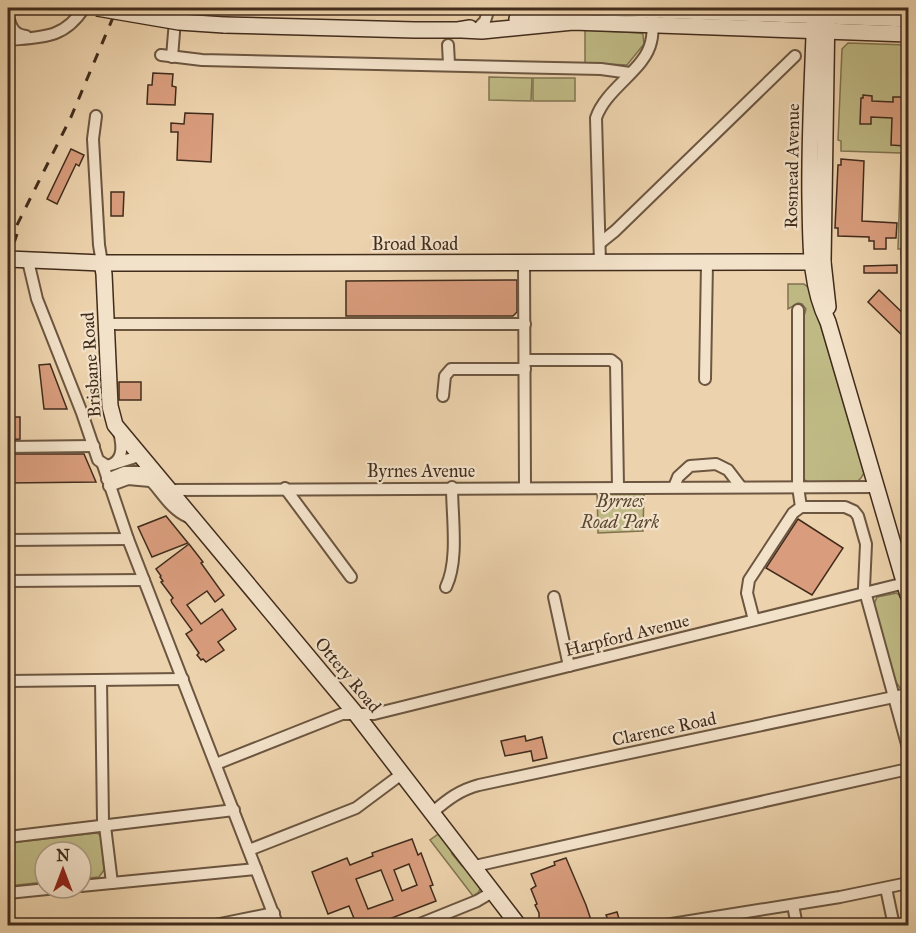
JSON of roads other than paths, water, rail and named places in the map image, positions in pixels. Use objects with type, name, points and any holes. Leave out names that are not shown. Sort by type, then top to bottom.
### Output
[{"type":"main road","points":[[97,8],[179,22],[224,26],[482,31],[522,25],[573,22],[652,25],[821,18],[909,19]]},
{"type":"main road","points":[[462,30],[548,10],[570,8]]},
{"type":"main road","points":[[597,8],[721,10],[821,18],[909,34]]},
{"type":"main road","name":"Rosmead Avenue","points":[[821,18],[810,178],[819,303],[828,322],[907,589]]},
{"type":"main road","name":"Broad Road","points":[[8,259],[102,263],[817,262]]},
{"type":"main road","name":"Brisbane Road","points":[[102,263],[111,413],[118,430],[139,456]]},
{"type":"main road","name":"Ottery Road","points":[[139,456],[356,714],[519,926]]},
{"type":"street","points":[[11,8],[8,22],[13,30],[16,33],[35,37]]},
{"type":"street","points":[[8,40],[59,32],[67,28],[84,8]]},
{"type":"street","points":[[176,8],[166,56],[202,60],[601,69],[630,73]]},
{"type":"street","points":[[489,8],[498,23]]},
{"type":"street","points":[[480,26],[485,21],[489,8]]},
{"type":"street","points":[[600,263],[596,118],[605,100],[647,52],[651,41],[653,9]]},
{"type":"street","points":[[448,45],[449,64]]},
{"type":"street","points":[[600,243],[795,56]]},
{"type":"street","points":[[96,116],[93,139],[102,263]]},
{"type":"street","points":[[28,261],[37,299],[98,460],[108,465],[139,456]]},
{"type":"street","points":[[705,379],[707,262]]},
{"type":"street","points":[[524,263],[525,487]]},
{"type":"street","points":[[798,310],[798,487],[801,507]]},
{"type":"street","points":[[106,324],[525,324]]},
{"type":"street","points":[[443,396],[445,376],[451,369],[611,360],[616,364],[618,487]]},
{"type":"street","points":[[108,465],[118,461],[120,455],[121,442],[118,430]]},
{"type":"street","points":[[8,447],[93,446]]},
{"type":"street","points":[[674,487],[678,477],[690,466],[707,464],[724,466],[741,487]]},
{"type":"street","points":[[108,465],[108,482],[128,539],[278,926]]},
{"type":"street","points":[[108,482],[124,472],[137,471],[144,474],[178,512],[192,519]]},
{"type":"street","points":[[446,587],[453,558],[452,487]]},
{"type":"street","name":"Byrnes Avenue","points":[[168,490],[877,487]]},
{"type":"street","points":[[285,488],[351,577]]},
{"type":"street","points":[[754,620],[747,593],[749,579],[793,513],[801,507],[845,507],[857,513],[866,543],[863,582],[909,748]]},
{"type":"street","points":[[8,540],[128,539]]},
{"type":"street","points":[[8,581],[144,580]]},
{"type":"street","name":"Harpford Avenue","points":[[216,764],[342,714],[374,714],[866,592],[907,589]]},
{"type":"street","points":[[554,597],[569,666]]},
{"type":"street","points":[[8,681],[183,679]]},
{"type":"street","points":[[101,680],[103,821],[112,883]]},
{"type":"street","name":"Clarence Road","points":[[433,812],[454,794],[479,785],[909,694]]},
{"type":"street","points":[[475,866],[909,769]]},
{"type":"street","points":[[249,850],[356,808],[403,773]]},
{"type":"street","points":[[8,837],[234,810]]},
{"type":"street","points":[[93,885],[256,869]]},
{"type":"street","points":[[659,926],[698,922],[909,883]]},
{"type":"street","points":[[886,888],[894,926]]},
{"type":"street","points":[[8,893],[33,890]]},
{"type":"street","points":[[415,926],[477,901],[494,891]]},
{"type":"street","points":[[793,905],[797,926]]},
{"type":"street","points":[[210,926],[273,913]]},
{"type":"railway","points":[[8,243],[71,117],[117,8]]},
{"type":"railway","points":[[8,261],[17,234]]},
{"type":"park label","name":"Byrnes Road Park","points":[[620,511]]}]
